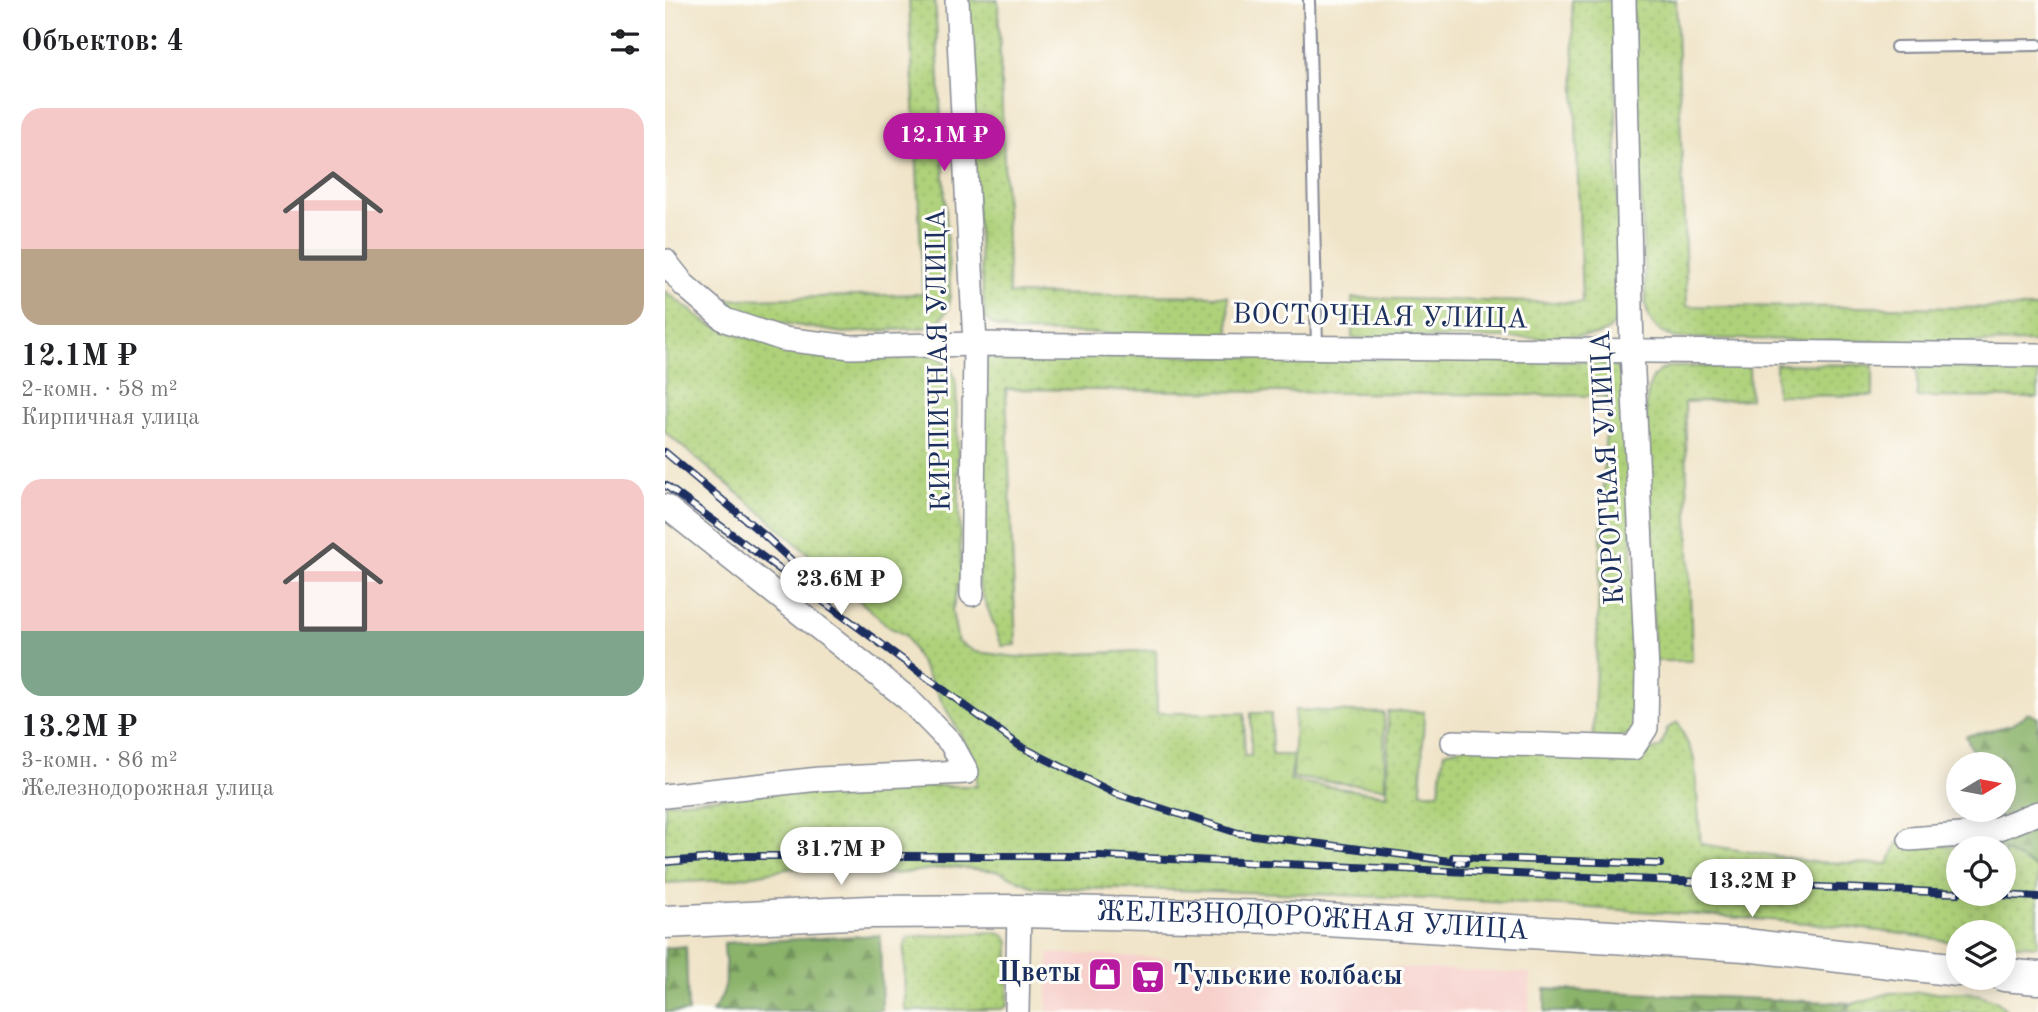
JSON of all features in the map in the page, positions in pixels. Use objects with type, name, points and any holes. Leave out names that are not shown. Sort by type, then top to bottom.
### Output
[{"type":"main road","name":"ЖЕЛЕЗНОДОРОЖНАЯ УЛИЦА","points":[[665,922],[870,912],[1019,911],[1277,917],[1745,945],[1946,969]]},
{"type":"main road","points":[[2016,976],[2038,978]]},
{"type":"street","name":"КИРПИЧНАЯ УЛИЦА","points":[[957,0],[975,344],[972,594]]},
{"type":"street","name":"КОРОТКАЯ УЛИЦА","points":[[1453,742],[1633,748],[1646,728],[1645,610],[1632,351],[1624,0]]},
{"type":"street","name":"ВОСТОЧНАЯ УЛИЦА","points":[[665,261],[684,285],[725,320],[783,338],[852,347],[975,344],[2038,355]]},
{"type":"street","points":[[665,506],[907,698],[951,743],[967,772],[819,779],[665,796]]},
{"type":"street","points":[[1910,839],[1986,833],[2038,813]]},
{"type":"street","points":[[1017,1012],[1019,911]]},
{"type":"lane","points":[[1309,0],[1317,347]]},
{"type":"lane","points":[[1896,47],[2038,45]]},
{"type":"shaded area","points":[[1049,953],[1531,973],[1529,1012],[1047,1012]]},
{"type":"green space","points":[[909,0],[935,0],[950,293],[948,309],[935,327],[843,333],[729,314],[713,300],[923,294]]},
{"type":"green space","points":[[960,0],[998,0],[1009,294],[1228,296],[1229,335],[1014,332],[997,327],[985,319]]},
{"type":"green space","points":[[1572,0],[1614,0],[1620,315],[1610,329],[1599,335],[1543,338],[1352,338],[1352,298],[1582,303]]},
{"type":"green space","points":[[1632,0],[1676,0],[1687,306],[2038,308],[2038,342],[1893,344],[1864,341],[1677,338],[1660,331],[1652,323],[1646,306]]},
{"type":"green space","points":[[665,291],[707,323],[755,340],[929,355],[945,362],[951,369],[956,386],[961,574],[952,611],[958,642],[976,652],[1017,657],[1156,650],[1157,713],[1245,713],[1244,756],[1251,756],[1251,713],[1271,713],[1272,755],[1294,755],[1290,781],[1387,795],[1388,711],[1424,712],[1421,792],[1439,792],[1444,752],[1468,746],[1631,756],[1661,747],[1667,729],[1678,722],[1694,758],[1701,844],[1813,862],[1888,864],[1898,842],[1946,846],[1946,906],[2016,906],[2016,836],[2011,836],[2038,828],[2038,946],[2016,945],[2016,920],[1946,920],[1946,941],[1874,930],[1790,922],[1549,905],[1189,890],[1045,888],[1034,887],[998,871],[950,867],[894,874],[792,868],[727,880],[665,883],[665,803],[835,786],[977,786],[976,763],[905,635],[889,627],[768,518],[665,432]]},
{"type":"green space","points":[[999,353],[1609,362],[1625,375],[1628,396],[1637,726],[1617,738],[1593,737],[1607,396],[1006,389],[1016,645],[1002,646],[978,583],[985,358]]},
{"type":"green space","points":[[1776,364],[1873,365],[1873,396],[1776,395]]},
{"type":"green space","points":[[1749,366],[1750,399],[1685,402],[1692,661],[1654,661],[1646,403],[1650,386],[1657,373],[1668,367]]},
{"type":"green space","points":[[1917,366],[2038,368],[2038,398],[1917,397]]},
{"type":"green space","points":[[1295,710],[1384,713],[1385,788],[1293,778]]},
{"type":"green space","points":[[2029,713],[2038,718],[2038,807],[2016,813],[2016,752],[1973,752],[1966,736],[2011,725]]},
{"type":"green space","points":[[2038,830],[2038,869],[2016,857],[2016,836],[2013,836]]},
{"type":"green space","points":[[997,932],[1009,941],[1008,1005],[1002,1009],[905,1011],[904,946],[909,937]]},
{"type":"green space","points":[[880,935],[882,1010],[712,1012],[725,986],[724,943]]},
{"type":"green space","points":[[686,946],[688,1012],[665,1012],[665,948]]},
{"type":"green space","points":[[1545,989],[1849,1003],[1848,1012],[1545,1012]]},
{"type":"green space","points":[[1967,992],[1985,996],[2008,1012],[1848,1012],[1849,1005],[1890,993]]},
{"type":"railway","points":[[665,452],[764,535],[831,597]]},
{"type":"railway","points":[[665,485],[1020,746],[1114,793],[1238,833],[1465,863]]},
{"type":"railway","points":[[665,862],[742,856],[1099,856],[1946,892]]},
{"type":"railway","points":[[1453,857],[1660,864]]},
{"type":"railway","points":[[2016,896],[2038,897]]},
{"type":"place","name":"Цветы","points":[[1105,974]]},
{"type":"place","name":"Тульские колбасы","points":[[1148,977]]}]
